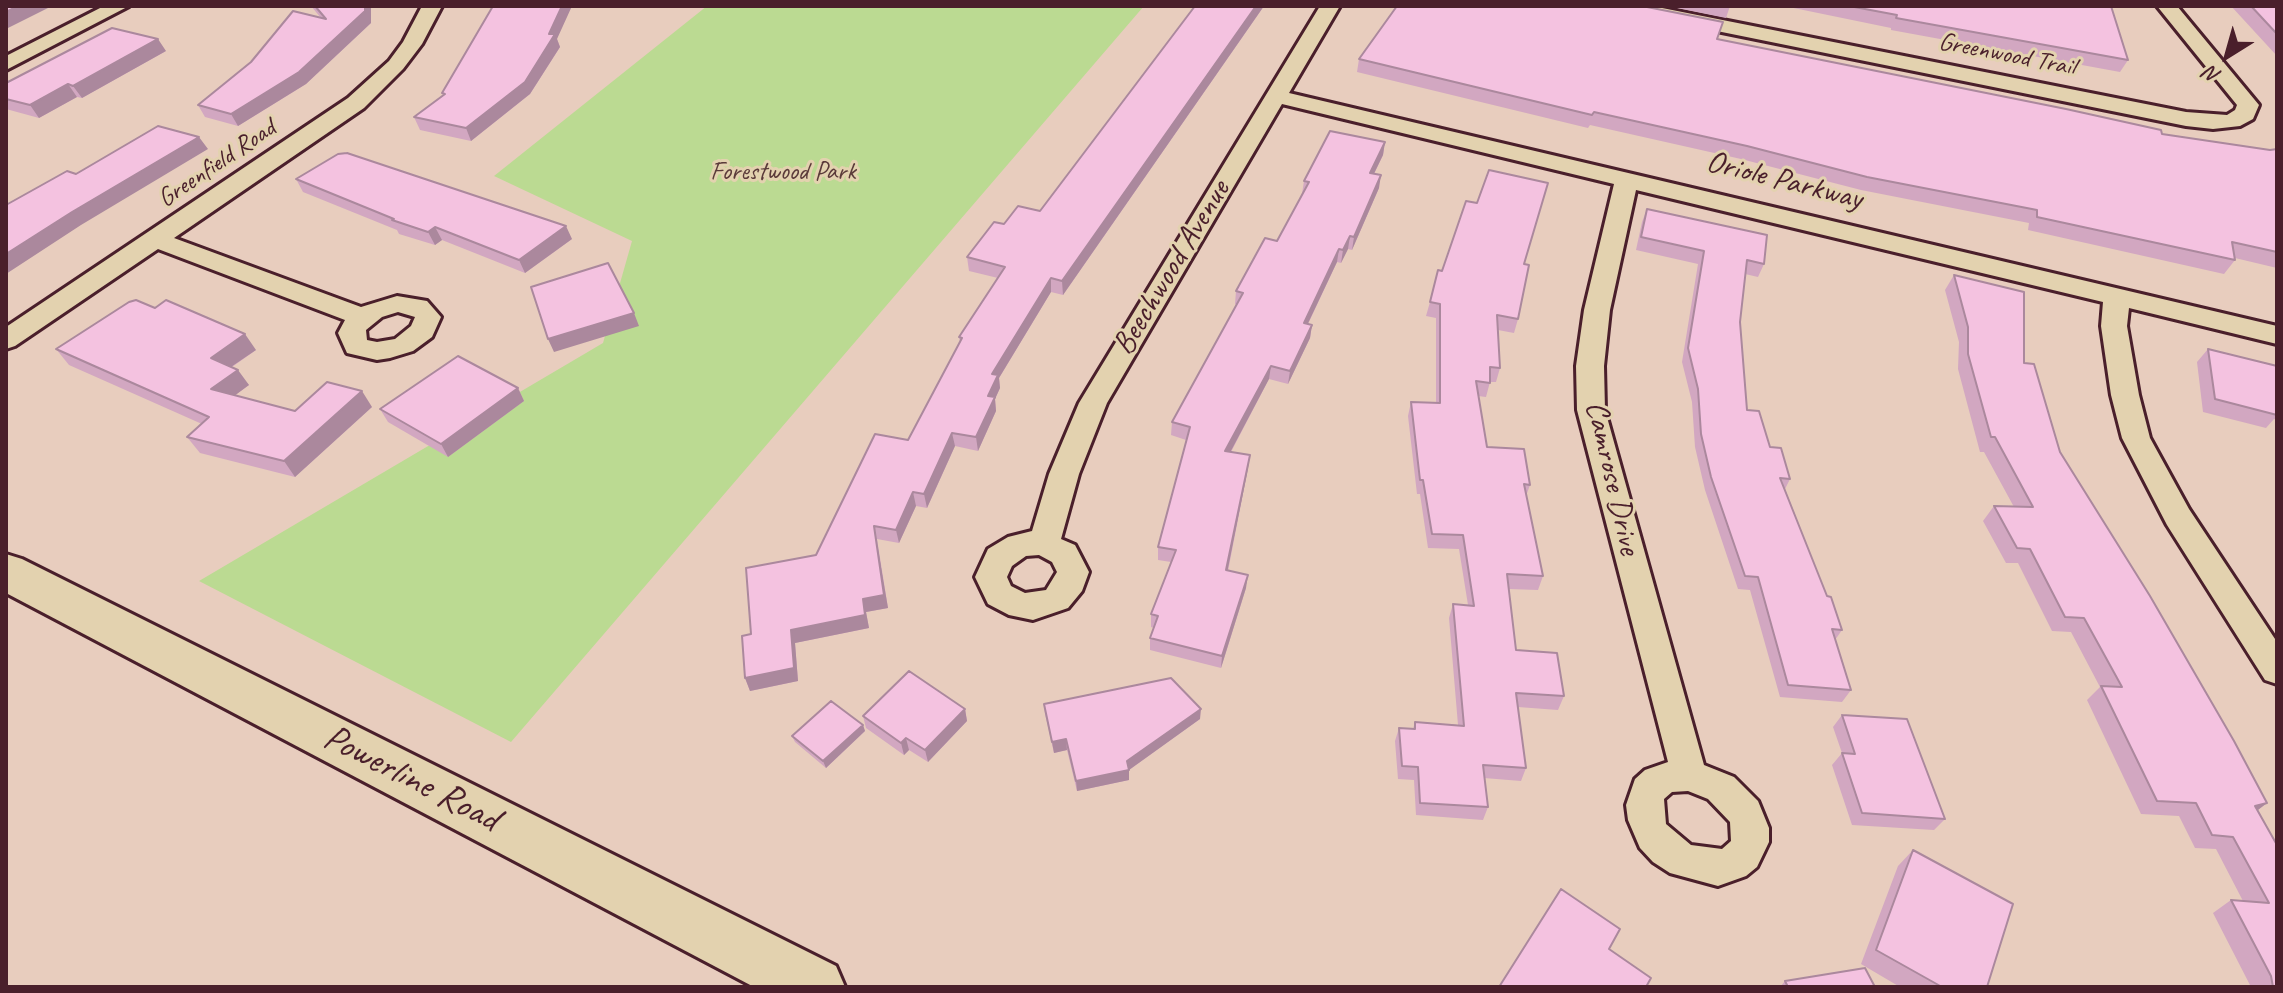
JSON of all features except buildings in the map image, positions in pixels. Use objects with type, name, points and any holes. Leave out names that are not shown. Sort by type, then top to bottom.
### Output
[{"type":"main road","name":"Powerline Road","points":[[6,572],[815,987]]},
{"type":"street","points":[[6,64],[119,6]]},
{"type":"street","name":"Greenfield Road","points":[[6,340],[356,103],[396,65],[412,44],[432,6]]},
{"type":"street","name":"Beechwood Avenue","points":[[1044,544],[1064,474],[1093,403],[1330,6]]},
{"type":"street","name":"Greenwood Trail","points":[[1623,6],[2186,119],[2232,121],[2245,114],[2248,105],[2240,93],[2167,6]]},
{"type":"street","name":"Oriole Parkway","points":[[1274,96],[2277,335]]},
{"type":"street","name":"Camrose Drive","points":[[1627,178],[1597,310],[1590,366],[1591,410],[1689,775]]},
{"type":"street","points":[[155,239],[363,317]]},
{"type":"street","points":[[2117,296],[2114,326],[2125,395],[2136,438],[2178,517],[2277,670]]},
{"type":"green space","name":"Forestwood Park","points":[[707,6],[1144,6],[511,742],[199,581],[603,343],[632,241],[494,176]]}]
